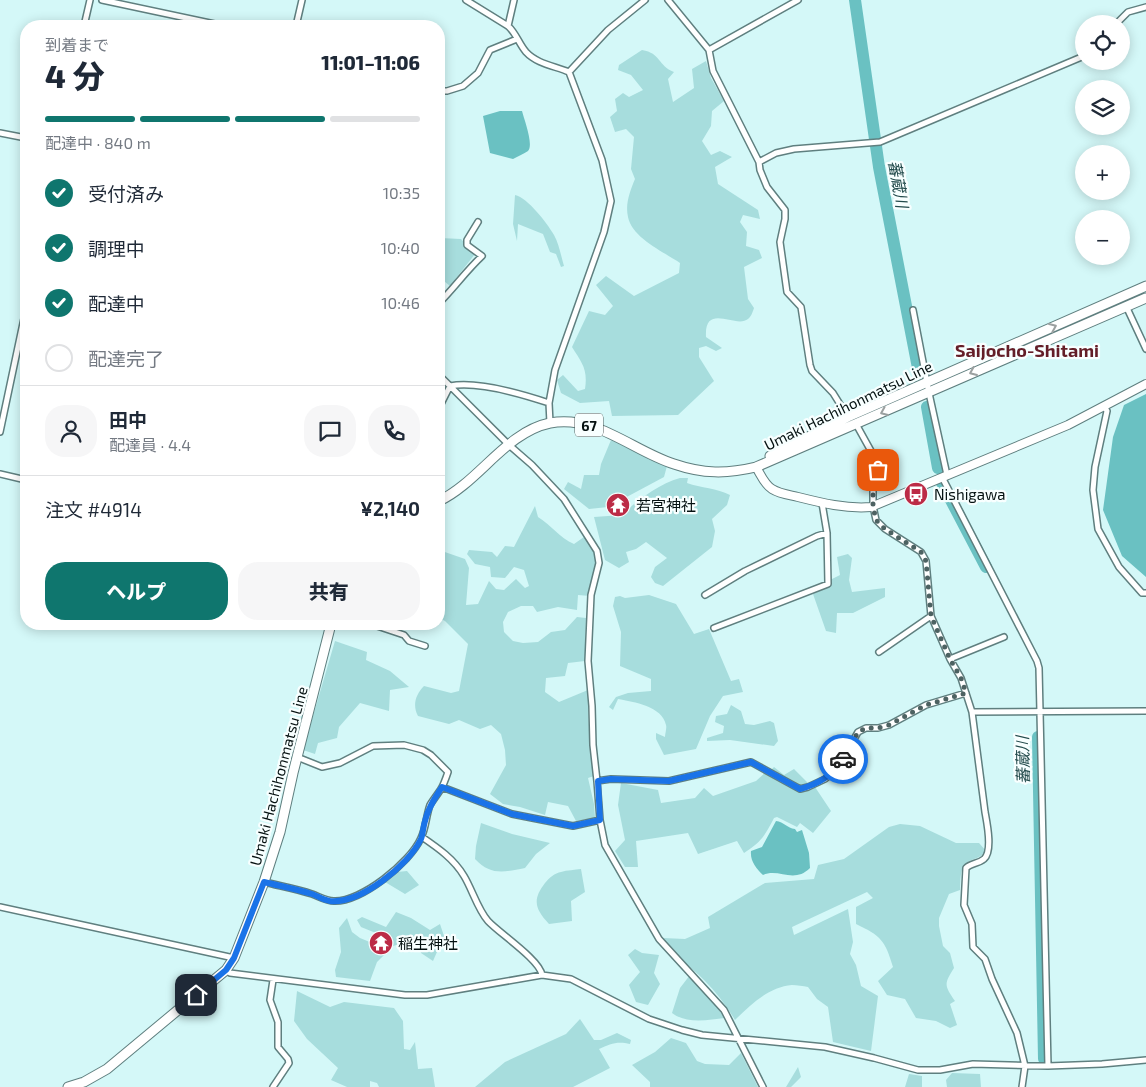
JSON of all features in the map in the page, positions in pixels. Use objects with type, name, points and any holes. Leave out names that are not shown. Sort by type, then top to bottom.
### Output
[{"type":"main road","name":"Umaki Hachihonmatsu Line","points":[[756,467],[771,455],[848,417],[1146,286]]},
{"type":"main road","name":"Umaki Hachihonmatsu Line","points":[[445,498],[478,474],[528,430],[550,423],[570,422],[591,425],[672,464],[694,470],[733,473],[756,467],[1146,298]]},
{"type":"main road","name":"Umaki Hachihonmatsu Line","points":[[68,1087],[85,1085],[107,1069],[226,970],[234,958],[264,882],[280,832],[329,630]]},
{"type":"street","points":[[85,20],[90,0]]},
{"type":"street","points":[[102,0],[196,20]]},
{"type":"street","points":[[297,20],[302,0]]},
{"type":"street","points":[[466,0],[508,26],[527,53],[539,61],[569,72],[602,160],[611,201],[604,232],[555,370],[549,403],[550,423]]},
{"type":"street","points":[[508,26],[514,0]]},
{"type":"street","points":[[569,72],[608,30],[645,0]]},
{"type":"street","points":[[668,0],[709,50],[713,71],[759,162],[767,187],[785,210],[786,219],[780,242],[787,292],[801,307],[812,371],[833,392],[848,417]]},
{"type":"street","points":[[709,50],[798,0]]},
{"type":"street","points":[[1125,15],[1128,12],[1146,7]]},
{"type":"street","points":[[445,90],[464,86],[478,73],[490,50],[517,39]]},
{"type":"street","points":[[759,162],[776,153],[794,149],[880,142],[1075,60]]},
{"type":"street","points":[[0,132],[20,137]]},
{"type":"street","points":[[445,297],[482,256],[467,245],[467,240],[478,222]]},
{"type":"street","points":[[1126,306],[1146,349]]},
{"type":"street","points":[[913,310],[945,476],[1039,668],[1038,711],[1048,1066]]},
{"type":"street","points":[[0,432],[20,337]]},
{"type":"street","points":[[445,381],[509,445],[532,465],[564,499],[597,551],[598,563],[591,595],[588,661],[593,745],[598,781],[600,820],[605,845],[649,925],[670,953],[698,980],[724,1010],[763,1087]]},
{"type":"street","points":[[450,386],[460,384],[518,393],[549,403]]},
{"type":"street","points":[[756,467],[765,483],[773,490],[822,503],[860,508],[873,506],[1068,425],[1146,384]]},
{"type":"street","points":[[445,396],[450,386]]},
{"type":"street","points":[[1104,406],[1107,411],[1096,460],[1093,490],[1098,530],[1126,576],[1142,593],[1146,593]]},
{"type":"street","points":[[856,424],[876,460],[878,470],[873,489],[873,506],[876,520],[885,529],[921,552],[926,561],[931,616],[950,659],[961,678],[972,712],[988,828],[988,852],[986,858],[981,862],[970,864],[966,868],[964,905],[972,924],[973,947],[985,959],[1017,1033],[1025,1066],[1022,1087]]},
{"type":"street","points":[[0,474],[20,479]]},
{"type":"street","points":[[714,628],[828,584],[828,533],[822,503]]},
{"type":"street","points":[[705,595],[745,570],[817,536],[828,533]]},
{"type":"street","points":[[879,652],[931,616]]},
{"type":"street","points":[[389,630],[404,635],[409,641],[425,646]]},
{"type":"street","points":[[950,659],[1004,637]]},
{"type":"street","points":[[598,781],[611,779],[669,781],[751,762],[800,789],[825,779],[838,768],[858,732],[866,728],[878,728],[889,725],[926,705],[966,693]]},
{"type":"street","points":[[972,712],[1146,711]]},
{"type":"street","points":[[264,882],[312,894],[327,900],[343,900],[381,882],[407,860],[422,837],[431,804],[442,787],[448,772],[431,755],[417,748],[404,745],[373,746],[340,763],[322,767],[297,757]]},
{"type":"street","points":[[442,787],[512,814],[573,826],[600,820]]},
{"type":"street","points":[[422,837],[440,849],[464,875],[486,920],[530,958],[542,971],[542,975]]},
{"type":"street","points":[[0,907],[234,958]]},
{"type":"street","points":[[226,970],[230,973],[273,980],[405,995],[427,995],[542,975],[571,979],[649,1018],[682,1030],[702,1035],[825,1047],[918,1070],[940,1070],[973,1064],[1048,1066],[1146,1060]]},
{"type":"street","points":[[273,980],[270,1000],[278,1022],[278,1047],[289,1063],[273,1087]]},
{"type":"shaded area","points":[[642,50],[653,54],[674,72],[668,79],[673,102],[694,88],[692,69],[706,61],[711,78],[724,101],[712,111],[711,126],[702,141],[711,155],[720,151],[732,157],[715,167],[718,184],[758,210],[760,219],[743,215],[740,222],[747,232],[746,246],[759,250],[762,258],[744,267],[748,299],[754,308],[750,317],[743,321],[715,319],[710,321],[707,327],[706,337],[722,348],[716,351],[706,346],[699,348],[699,357],[714,381],[678,415],[612,416],[609,401],[580,403],[561,393],[557,380],[563,375],[578,391],[585,389],[585,371],[572,347],[589,311],[605,315],[613,306],[596,285],[606,276],[634,296],[679,273],[680,263],[642,238],[631,225],[627,207],[635,179],[631,169],[634,137],[626,129],[615,132],[610,117],[617,111],[615,99],[623,93],[629,97],[643,90],[631,75],[618,70],[619,65]]},
{"type":"shaded area","points":[[500,111],[522,111],[530,148],[513,159],[490,153],[483,116]]},
{"type":"shaded area","points":[[515,195],[526,201],[551,230],[557,242],[564,266],[561,267],[556,254],[550,252],[543,234],[518,224],[517,241],[513,224]]},
{"type":"shaded area","points":[[445,238],[461,239],[475,254],[450,286],[445,282]]},
{"type":"shaded area","points":[[1146,394],[1146,577],[1122,556],[1103,510],[1113,437],[1124,405]]},
{"type":"shaded area","points":[[611,440],[667,466],[664,477],[608,507],[589,509],[564,489],[568,482],[581,489],[584,475],[599,475],[601,464]]},
{"type":"shaded area","points":[[680,478],[688,478],[687,483],[730,495],[727,505],[712,519],[715,531],[712,547],[663,586],[655,583],[651,577],[655,567],[667,558],[646,542],[636,549],[626,552],[629,562],[619,568],[605,560],[594,517],[622,515],[649,493],[664,484]]},
{"type":"shaded area","points":[[535,506],[538,517],[564,538],[574,544],[584,537],[594,551],[596,564],[590,596],[578,595],[577,610],[558,607],[537,612],[533,606],[521,606],[508,612],[503,622],[504,632],[513,641],[523,643],[538,642],[551,632],[565,630],[577,617],[586,618],[585,661],[568,663],[565,676],[546,678],[545,692],[559,702],[588,690],[589,730],[594,776],[588,778],[595,818],[576,821],[568,806],[548,802],[545,815],[503,804],[490,794],[506,765],[501,734],[491,725],[480,729],[459,720],[449,724],[418,716],[416,712],[417,696],[424,686],[451,693],[459,691],[468,644],[445,621],[445,552],[465,559],[469,568],[466,605],[478,604],[489,581],[496,589],[504,590],[516,579],[525,588],[529,586],[524,570],[514,567],[505,578],[491,577],[490,567],[475,564],[467,554],[469,550],[492,552],[497,557],[505,546],[514,547]]},
{"type":"shaded area","points":[[848,554],[852,558],[849,580],[852,592],[885,588],[885,597],[853,613],[837,613],[836,633],[826,631],[813,594],[828,586],[830,580],[840,575],[837,557]]},
{"type":"shaded area","points":[[649,595],[676,604],[694,634],[709,629],[731,681],[739,679],[743,692],[723,696],[710,716],[696,749],[664,755],[656,739],[656,733],[665,737],[666,729],[666,725],[659,713],[646,706],[618,699],[613,710],[609,707],[616,697],[628,693],[651,691],[651,679],[620,666],[621,632],[613,606],[615,597],[625,598]]},
{"type":"shaded area","points":[[335,641],[367,652],[366,660],[390,671],[409,687],[390,690],[389,711],[360,703],[339,727],[337,738],[318,743],[315,754],[303,750]]},
{"type":"shaded area","points":[[731,705],[741,711],[745,724],[754,725],[770,721],[774,723],[778,741],[774,746],[730,740],[707,741],[707,738],[723,733],[724,726],[715,722],[716,716],[727,714]]},
{"type":"shaded area","points":[[774,767],[784,775],[794,769],[808,783],[800,787],[770,771]]},
{"type":"shaded area","points":[[766,772],[801,791],[815,787],[831,811],[813,833],[800,823],[797,827],[777,817],[774,818],[759,842],[744,853],[737,841],[698,854],[688,833],[636,841],[638,867],[625,867],[615,851],[625,840],[618,805],[621,783],[658,790],[661,803],[695,798],[704,788],[713,796],[756,781]]},
{"type":"shaded area","points":[[776,821],[795,829],[797,832],[802,830],[809,853],[810,868],[804,873],[792,875],[769,873],[763,875],[754,864],[751,858],[751,851],[762,847]]},
{"type":"shaded area","points":[[481,823],[512,834],[550,843],[536,854],[525,868],[504,871],[492,870],[475,859]]},
{"type":"shaded area","points":[[900,824],[920,826],[956,843],[979,843],[986,851],[965,864],[961,874],[960,890],[949,894],[939,918],[943,946],[950,953],[954,968],[948,978],[947,988],[955,1001],[950,1004],[957,1025],[950,1028],[936,1021],[916,1018],[905,999],[887,995],[878,981],[893,967],[887,951],[877,936],[856,924],[856,907],[873,898],[867,892],[792,927],[794,935],[848,909],[853,942],[850,954],[856,965],[861,986],[878,996],[871,1051],[833,1042],[828,1007],[817,999],[808,987],[792,985],[776,989],[754,1002],[735,1020],[713,989],[677,955],[663,938],[685,939],[710,928],[708,917],[765,883],[814,879],[818,865],[844,859],[889,827]]},
{"type":"shaded area","points":[[581,869],[585,892],[571,901],[572,921],[549,924],[538,909],[538,894],[548,879],[557,873]]},
{"type":"shaded area","points":[[407,871],[419,885],[405,894],[385,882],[397,872]]},
{"type":"shaded area","points":[[396,912],[411,918],[430,930],[440,924],[445,939],[440,945],[433,961],[421,953],[418,942],[407,942],[393,946],[393,940],[361,927],[357,920],[362,917],[386,927]]},
{"type":"shaded area","points":[[347,918],[352,932],[360,938],[389,950],[377,962],[370,981],[336,977],[335,970],[341,952],[339,928]]},
{"type":"shaded area","points":[[635,949],[642,953],[659,955],[654,973],[660,984],[648,1005],[636,1002],[629,985],[640,972],[628,955]]},
{"type":"shaded area","points":[[690,975],[716,1004],[725,1018],[690,1020],[672,1013],[680,988]]},
{"type":"shaded area","points":[[297,991],[330,1007],[344,1002],[394,1008],[403,1021],[404,1049],[410,1050],[415,1042],[418,1069],[432,1068],[435,1087],[379,1087],[377,1083],[370,1081],[370,1087],[347,1087],[331,1080],[338,1068],[307,1039],[294,1021]]},
{"type":"shaded area","points":[[580,1019],[594,1040],[601,1040],[617,1033],[631,1040],[630,1044],[614,1044],[599,1049],[610,1068],[573,1087],[475,1087],[505,1062],[566,1034]]},
{"type":"shaded area","points":[[671,1038],[686,1043],[697,1061],[705,1064],[729,1065],[741,1053],[758,1087],[650,1087],[650,1082],[632,1065],[655,1052]]},
{"type":"shaded area","points":[[798,1067],[801,1077],[791,1087],[786,1087]]},
{"type":"shaded area","points":[[952,1073],[980,1074],[981,1087],[947,1087],[946,1080]]},
{"type":"shaded area","points":[[909,1074],[922,1076],[922,1087],[905,1087]]},
{"type":"waterway","name":"蕃蔵川","points":[[855,0],[879,167],[919,373]]},
{"type":"waterway","name":"蕃蔵川","points":[[927,407],[938,468]]},
{"type":"waterway","name":"蕃蔵川","points":[[942,483],[986,567]]},
{"type":"waterway","name":"蕃蔵川","points":[[1038,737],[1044,1059]]},
{"type":"way so far","points":[[843,759],[858,732],[866,728],[878,728],[889,725],[926,705],[966,693],[961,678],[950,659],[931,616],[926,561],[921,552],[885,529],[876,520],[873,506],[873,489],[878,470]]},
{"type":"place","name":"Nishigawa","points":[[916,494]]},
{"type":"place","name":"若宮神社","points":[[618,505]]},
{"type":"place","name":"稲生神社","points":[[381,943]]},
{"type":"district","name":"Saijocho-Shitami","points":[[1027,350]]},
{"type":"route","points":[[196,995],[226,970],[234,958],[264,882],[336,901],[350,898],[381,882],[407,860],[414,850],[422,837],[431,804],[442,787],[512,814],[573,826],[600,820],[598,781],[611,779],[669,781],[751,762],[800,789],[825,779],[838,768],[843,759]]}]
